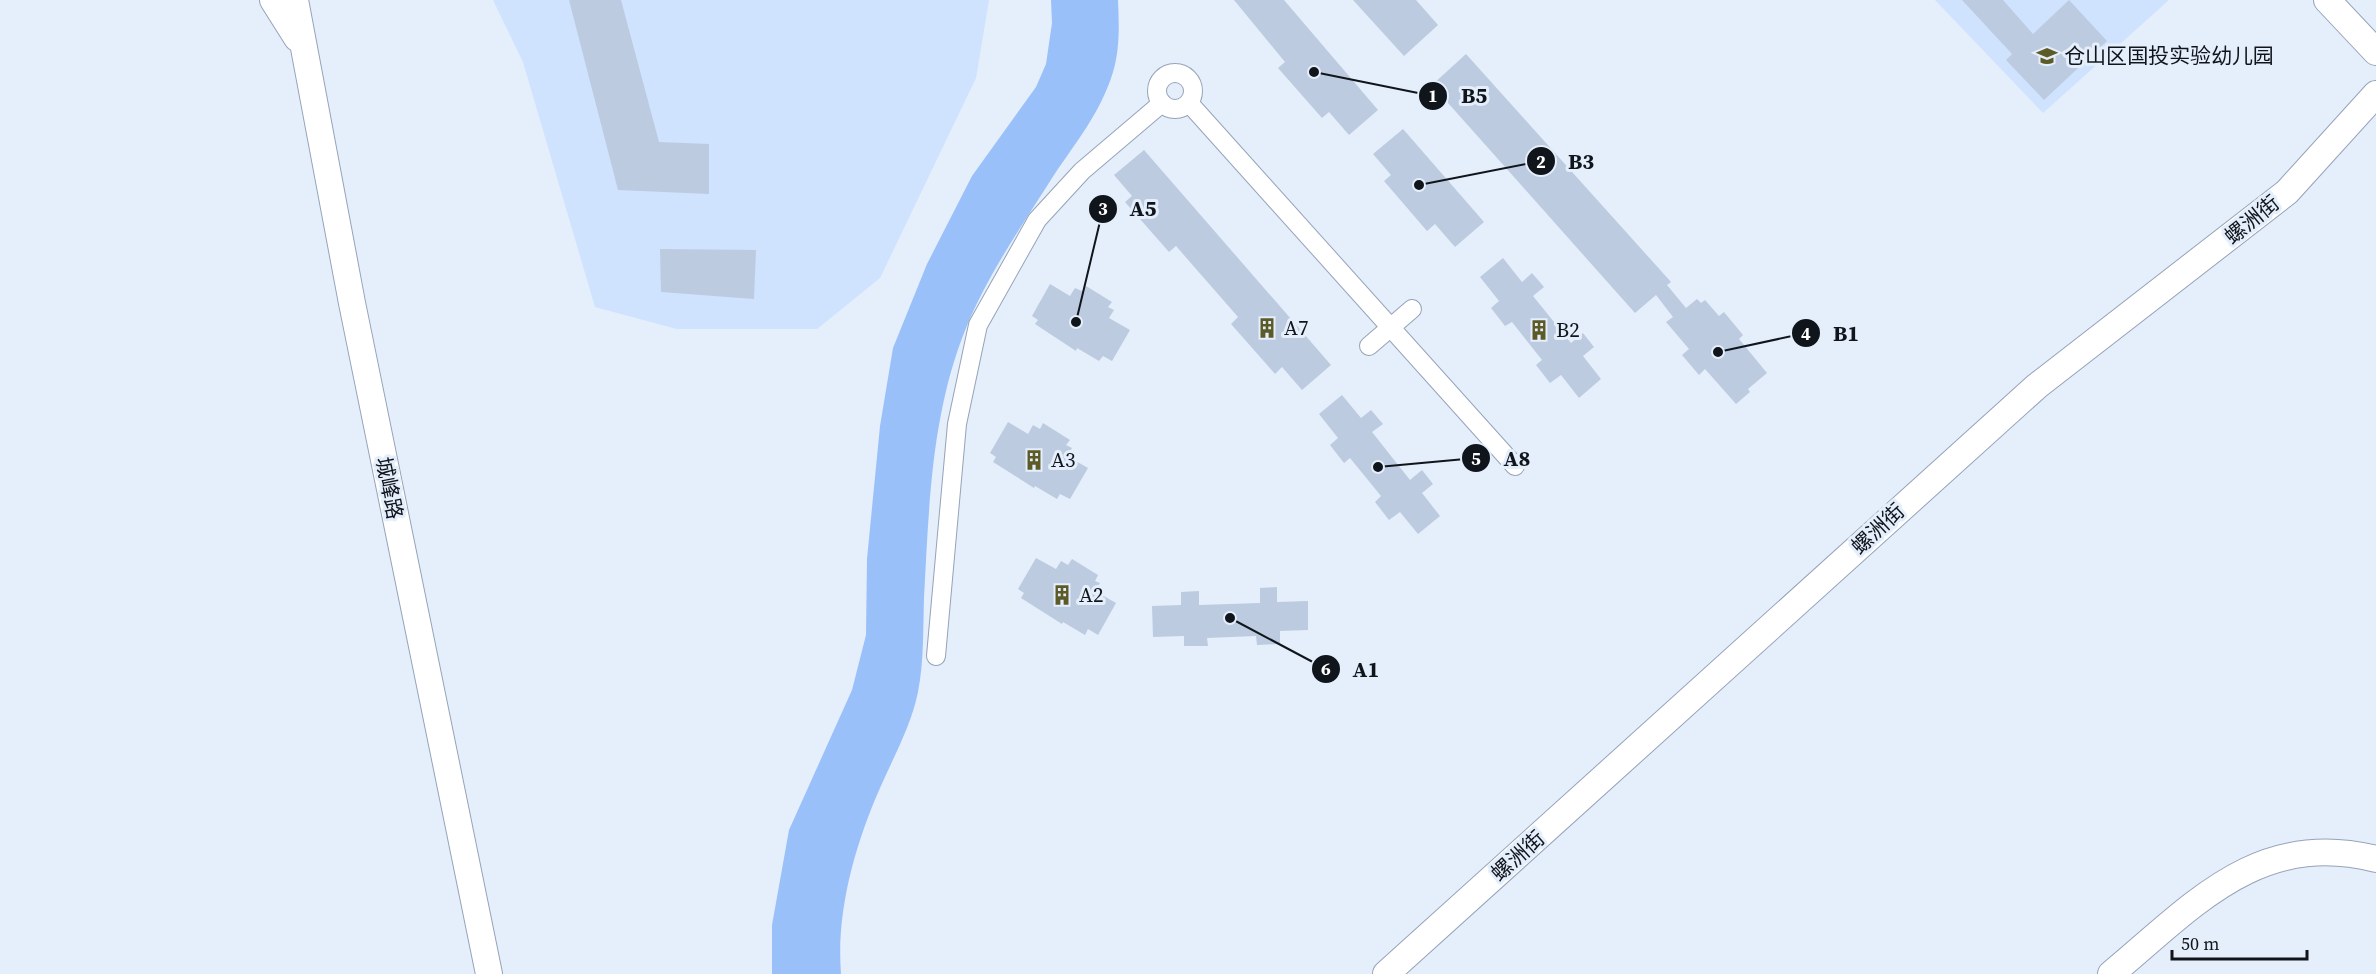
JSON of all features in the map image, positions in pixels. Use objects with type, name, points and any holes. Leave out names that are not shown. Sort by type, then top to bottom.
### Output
[{"type":"street","points":[[273,0],[304,49]]},
{"type":"street","name":"城峰路","points":[[295,0],[352,303],[489,974]]},
{"type":"street","points":[[2327,0],[2376,52]]},
{"type":"street","points":[[1175,72],[1181,73],[1190,80],[1193,92],[1189,103],[1178,108],[1162,103],[1157,87],[1164,76],[1175,72]]},
{"type":"street","name":"螺洲街","points":[[1386,974],[2037,386],[2287,192],[2376,94]]},
{"type":"street","points":[[936,656],[957,424],[978,325],[1037,220],[1082,171],[1162,103]]},
{"type":"street","points":[[1189,103],[1515,466]]},
{"type":"street","points":[[1369,346],[1412,309]]},
{"type":"street","points":[[2111,974],[2212,891],[2248,869],[2278,858],[2315,852],[2376,859]]},
{"type":"shaded area","points":[[493,0],[989,0],[976,78],[880,278],[817,329],[677,329],[595,307],[523,62]]},
{"type":"shaded area","name":"仓山区国投实验幼儿园","points":[[1935,0],[2169,0],[2043,113]]},
{"type":"water","points":[[1051,0],[1118,0],[1118,45],[1113,72],[1095,113],[995,269],[966,328],[954,361],[939,427],[930,495],[922,657],[918,692],[907,729],[880,788],[855,855],[841,926],[841,974],[772,974],[772,925],[789,830],[852,690],[866,635],[867,559],[880,426],[893,348],[927,264],[972,176],[1036,87],[1046,64],[1052,23]]},
{"type":"building","points":[[569,0],[621,0],[659,142],[709,144],[709,194],[618,190]]},
{"type":"building","points":[[1234,0],[1284,0],[1378,110],[1349,135],[1329,112],[1322,118],[1278,68],[1285,62]]},
{"type":"building","points":[[1353,0],[1416,0],[1438,25],[1404,56]]},
{"type":"building","points":[[1962,0],[2003,0],[2033,34],[2069,0],[2107,41],[2044,100],[2006,60],[2012,54]]},
{"type":"building","points":[[1466,54],[1671,282],[1667,285],[1686,308],[1697,299],[1701,303],[1705,300],[1719,316],[1724,312],[1743,335],[1739,339],[1767,373],[1748,389],[1750,392],[1736,404],[1705,369],[1699,375],[1682,355],[1689,349],[1666,322],[1673,317],[1656,295],[1635,313],[1432,85]]},
{"type":"building","points":[[1403,129],[1484,222],[1455,247],[1435,224],[1427,231],[1384,181],[1391,175],[1373,154]]},
{"type":"building","points":[[1144,150],[1331,365],[1302,390],[1282,367],[1275,374],[1231,324],[1238,317],[1176,246],[1169,252],[1125,202],[1132,196],[1114,175]]},
{"type":"building","points":[[660,249],[756,250],[754,299],[661,292]]},
{"type":"building","name":"B2","points":[[1503,258],[1522,282],[1532,273],[1544,287],[1533,296],[1571,343],[1583,333],[1594,347],[1583,356],[1601,379],[1579,398],[1561,375],[1550,383],[1536,365],[1542,360],[1512,322],[1505,326],[1491,308],[1499,301],[1480,277]]},
{"type":"building","points":[[1050,284],[1070,296],[1075,288],[1082,291],[1086,286],[1112,302],[1108,307],[1114,310],[1109,318],[1130,330],[1112,361],[1103,356],[1099,361],[1077,348],[1076,351],[1035,324],[1038,320],[1032,316]]},
{"type":"building","points":[[1342,395],[1361,418],[1371,410],[1383,424],[1372,432],[1410,480],[1422,470],[1433,484],[1422,493],[1440,516],[1418,534],[1400,512],[1389,520],[1375,502],[1381,496],[1350,458],[1344,463],[1330,445],[1338,438],[1319,414]]},
{"type":"building","name":"A3","points":[[1008,422],[1028,434],[1033,425],[1040,429],[1043,423],[1070,440],[1066,445],[1072,448],[1067,456],[1088,468],[1070,499],[1060,494],[1057,499],[1035,486],[1034,488],[993,462],[996,457],[990,453]]},
{"type":"building","name":"A2","points":[[1036,558],[1056,569],[1061,561],[1068,565],[1072,559],[1098,575],[1095,581],[1100,583],[1095,591],[1116,603],[1098,635],[1088,629],[1085,635],[1063,622],[1062,624],[1021,598],[1024,593],[1018,589]]},
{"type":"building","points":[[1277,587],[1277,602],[1308,601],[1308,630],[1280,631],[1280,644],[1257,645],[1256,636],[1207,638],[1208,646],[1184,646],[1184,636],[1153,637],[1152,606],[1181,605],[1181,592],[1199,591],[1199,605],[1260,603],[1260,588]]},
{"type":"place","name":"仓山区国投实验幼儿园","points":[[2047,56]]},
{"type":"place","name":"B5","points":[[1314,72]]},
{"type":"place","name":"B3","points":[[1419,185]]},
{"type":"place","name":"A5","points":[[1076,322]]},
{"type":"place","name":"A7","points":[[1267,328]]},
{"type":"place","name":"B2","points":[[1539,330]]},
{"type":"place","name":"B1","points":[[1718,352]]},
{"type":"place","name":"A3","points":[[1034,460]]},
{"type":"place","name":"A8","points":[[1378,467]]},
{"type":"place","name":"A2","points":[[1062,595]]},
{"type":"place","name":"A1","points":[[1230,618]]}]
